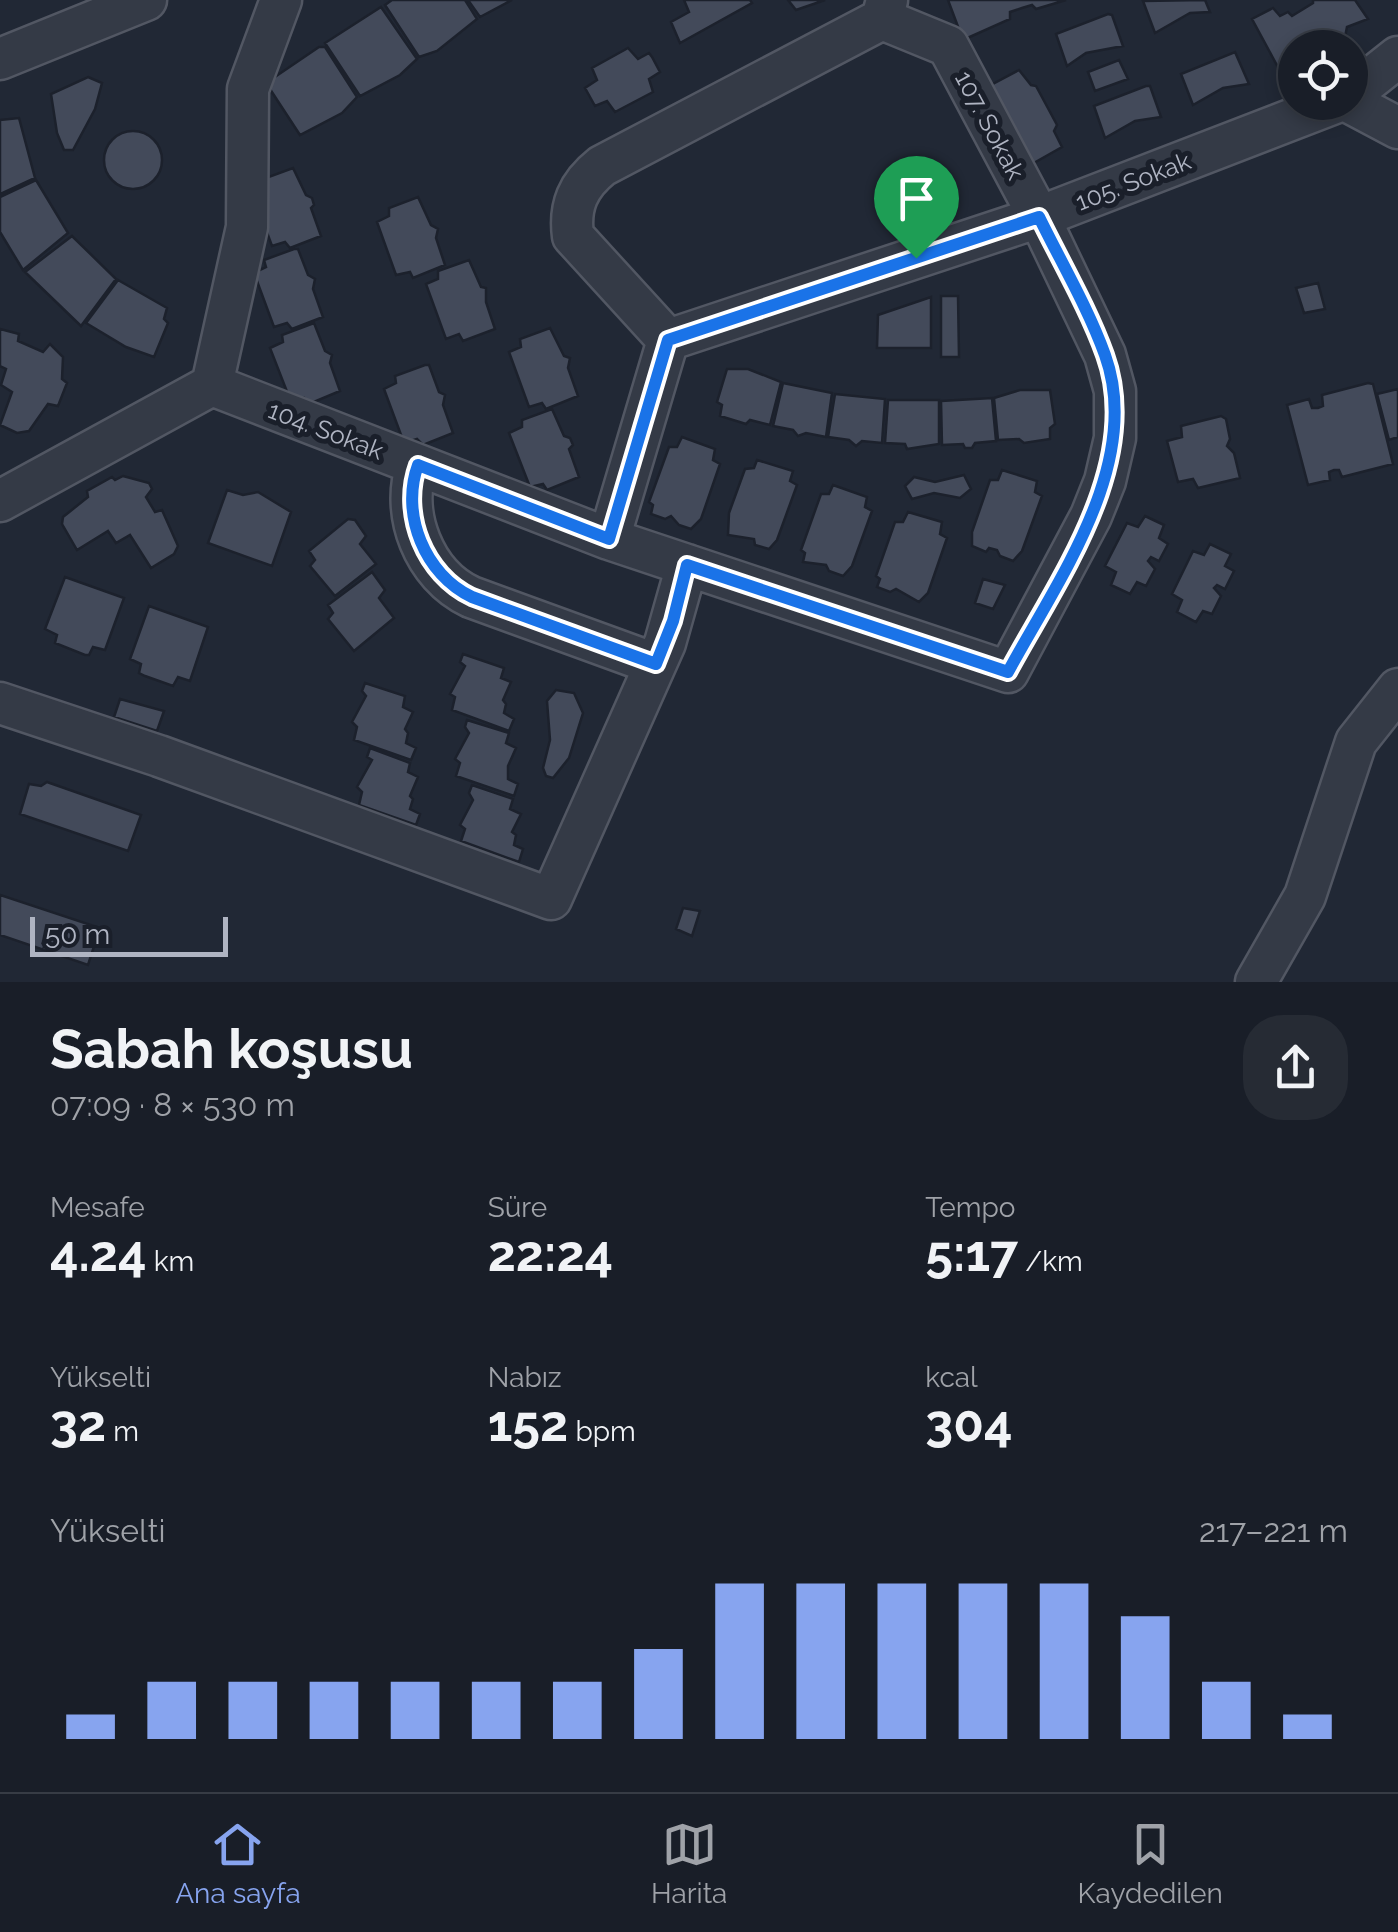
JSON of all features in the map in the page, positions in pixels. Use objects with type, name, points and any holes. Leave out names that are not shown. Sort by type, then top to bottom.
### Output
[{"type":"street","points":[[0,59],[146,0]]},
{"type":"street","points":[[0,501],[212,386],[248,227],[248,89],[281,0]]},
{"type":"street","points":[[609,539],[668,340],[574,236],[571,221],[578,191],[602,166],[884,10]]},
{"type":"street","name":"107. Sokak","points":[[884,10],[948,46],[1039,217],[1105,355],[1114,391],[1115,438],[1092,516],[1008,672]]},
{"type":"street","points":[[1368,80],[1398,56]]},
{"type":"street","points":[[1368,112],[1398,128]]},
{"type":"street","name":"105. Sokak","points":[[668,340],[1039,217],[1290,120]]},
{"type":"street","name":"104. Sokak","points":[[212,386],[609,539],[1008,672]]},
{"type":"street","points":[[418,465],[411,492],[412,508],[428,559],[444,580],[472,597],[656,664]]},
{"type":"street","points":[[0,704],[159,756],[552,900],[656,664],[673,621],[687,565]]},
{"type":"street","points":[[1256,982],[1305,896],[1356,742],[1398,689]]},
{"type":"building","points":[[392,0],[465,0],[477,19],[437,51],[419,57],[385,5]]},
{"type":"building","points":[[468,0],[512,0],[480,17]]},
{"type":"building","points":[[684,0],[752,3],[680,43],[671,22],[689,12]]},
{"type":"building","points":[[788,0],[825,0],[796,10]]},
{"type":"building","points":[[948,0],[1066,0],[1010,12],[1010,19],[963,40]]},
{"type":"building","points":[[1205,0],[1210,12],[1190,13],[1155,33],[1143,1]]},
{"type":"building","points":[[1355,0],[1368,19],[1346,30],[1278,30],[1278,67],[1252,19],[1273,8],[1280,16],[1288,12],[1292,16],[1313,3]]},
{"type":"building","points":[[381,7],[417,59],[400,75],[360,96],[325,43]]},
{"type":"building","points":[[1112,15],[1123,46],[1086,53],[1067,66],[1056,34]]},
{"type":"building","points":[[319,47],[325,47],[357,97],[342,113],[300,135],[266,83]]},
{"type":"building","points":[[628,48],[638,59],[649,53],[652,57],[660,72],[649,79],[653,92],[615,112],[607,101],[595,106],[585,88],[597,80],[592,68]]},
{"type":"building","points":[[1235,52],[1249,84],[1223,88],[1193,105],[1181,74]]},
{"type":"building","points":[[1119,60],[1128,79],[1095,91],[1088,72]]},
{"type":"building","points":[[1019,70],[1036,86],[1057,125],[1054,131],[1062,147],[1032,164],[991,85]]},
{"type":"building","points":[[88,77],[102,83],[95,109],[73,150],[64,150],[51,94]]},
{"type":"building","points":[[1150,86],[1161,117],[1135,121],[1105,138],[1094,106]]},
{"type":"building","points":[[19,118],[35,178],[0,194],[0,120]]},
{"type":"building","points":[[133,131],[154,139],[162,160],[154,181],[133,189],[112,181],[104,160],[112,139]]},
{"type":"building","points":[[293,168],[306,195],[312,198],[311,208],[321,236],[290,248],[285,242],[272,246],[252,192],[263,179]]},
{"type":"building","points":[[36,180],[68,233],[23,270],[0,232],[0,197]]},
{"type":"building","points":[[418,197],[431,225],[438,229],[436,238],[445,265],[413,278],[410,272],[396,275],[377,222],[389,216],[389,208]]},
{"type":"building","points":[[72,236],[116,279],[81,326],[25,272]]},
{"type":"building","points":[[298,249],[308,275],[315,279],[313,289],[323,317],[292,329],[287,323],[274,327],[254,273],[266,267],[264,260]]},
{"type":"building","points":[[469,260],[481,287],[486,288],[486,302],[495,329],[463,341],[459,334],[446,339],[426,284],[438,279],[438,271]]},
{"type":"building","points":[[118,280],[167,308],[164,319],[168,323],[154,357],[126,347],[86,323]]},
{"type":"building","points":[[1318,283],[1325,309],[1304,313],[1296,288]]},
{"type":"building","points":[[941,296],[958,296],[959,357],[941,357]]},
{"type":"building","points":[[931,297],[931,348],[877,348],[878,315]]},
{"type":"building","points":[[314,323],[325,351],[332,355],[330,363],[340,391],[309,404],[304,398],[291,402],[270,348],[283,342],[282,335]]},
{"type":"building","points":[[550,328],[564,356],[570,358],[568,368],[578,396],[546,409],[542,403],[529,407],[509,352],[521,347],[520,339]]},
{"type":"building","points":[[0,329],[19,334],[18,341],[43,352],[50,344],[63,357],[62,379],[67,383],[58,406],[48,404],[29,431],[17,433],[0,425],[12,392],[1,385],[6,369],[0,366]]},
{"type":"building","points":[[429,365],[439,392],[445,395],[443,405],[453,433],[423,445],[417,439],[404,443],[384,389],[396,383],[395,376]]},
{"type":"building","points":[[727,369],[748,369],[781,382],[770,425],[750,420],[746,424],[720,416],[722,405],[717,402]]},
{"type":"building","points":[[783,383],[832,393],[826,437],[806,433],[798,436],[793,430],[773,426]]},
{"type":"building","points":[[1373,384],[1393,464],[1342,477],[1339,470],[1334,470],[1329,472],[1330,480],[1308,485],[1287,405],[1309,399],[1312,408],[1318,408],[1323,406],[1322,395]]},
{"type":"building","points":[[1398,389],[1398,437],[1389,440],[1377,394]]},
{"type":"building","points":[[1020,390],[1050,390],[1055,424],[1050,428],[1050,439],[1024,443],[1019,439],[998,440],[994,398]]},
{"type":"building","points":[[835,394],[885,399],[882,443],[862,441],[856,446],[849,440],[828,437]]},
{"type":"building","points":[[992,398],[996,441],[975,443],[972,448],[963,444],[942,445],[941,401]]},
{"type":"building","points":[[888,400],[939,400],[939,444],[907,449],[905,444],[885,443]]},
{"type":"building","points":[[552,409],[564,436],[573,445],[569,449],[579,477],[547,490],[543,484],[530,487],[509,433],[522,427],[522,420]]},
{"type":"building","points":[[1221,416],[1226,419],[1230,439],[1227,446],[1234,453],[1240,478],[1198,488],[1193,479],[1178,482],[1167,441],[1182,437],[1181,426]]},
{"type":"building","points":[[682,437],[715,449],[713,460],[720,464],[701,519],[691,529],[679,525],[671,516],[665,519],[651,514],[653,505],[649,502],[669,447],[677,447]]},
{"type":"building","points":[[757,460],[793,471],[790,481],[797,485],[777,540],[769,549],[755,545],[754,539],[728,535],[729,513],[745,469],[754,468]]},
{"type":"building","points":[[1002,470],[1037,481],[1035,492],[1042,496],[1022,551],[1013,561],[1000,556],[997,550],[989,548],[986,552],[972,546],[972,532],[990,480],[998,480]]},
{"type":"building","points":[[964,475],[971,489],[960,498],[934,493],[912,499],[905,486],[914,477],[935,482]]},
{"type":"building","points":[[123,476],[149,483],[152,489],[146,497],[155,512],[162,510],[178,546],[174,554],[151,568],[130,535],[116,543],[108,531],[77,550],[62,524],[63,517],[88,497],[87,491],[112,477],[115,480]]},
{"type":"building","points":[[833,485],[867,497],[865,507],[872,511],[852,566],[843,576],[829,571],[826,565],[803,562],[805,553],[801,550],[821,494],[829,494]]},
{"type":"building","points":[[227,490],[243,495],[258,492],[291,512],[272,566],[208,543]]},
{"type":"building","points":[[908,512],[942,522],[940,534],[947,538],[928,593],[919,602],[896,589],[890,592],[877,587],[880,579],[876,576],[895,522],[903,522]]},
{"type":"building","points":[[1145,516],[1164,525],[1159,538],[1168,544],[1159,561],[1151,557],[1148,561],[1155,569],[1146,586],[1137,582],[1130,594],[1111,585],[1116,572],[1105,566],[1127,523],[1138,527]]},
{"type":"building","points":[[348,519],[355,520],[366,536],[360,544],[376,564],[335,596],[310,566],[315,560],[309,551]]},
{"type":"building","points":[[1210,544],[1231,554],[1225,566],[1234,571],[1225,589],[1217,585],[1214,588],[1221,596],[1212,614],[1203,611],[1196,622],[1177,612],[1182,600],[1172,594],[1193,551],[1204,555]]},
{"type":"building","points":[[372,572],[385,590],[379,598],[394,618],[354,651],[328,619],[333,613],[328,605]]},
{"type":"building","points":[[65,577],[124,598],[105,650],[93,647],[85,655],[55,643],[57,635],[45,629]]},
{"type":"building","points":[[983,579],[1005,585],[993,609],[975,603]]},
{"type":"building","points":[[149,606],[208,627],[190,681],[178,677],[173,686],[145,676],[139,673],[141,664],[130,659]]},
{"type":"building","points":[[463,654],[504,668],[501,678],[511,682],[503,700],[504,713],[514,719],[509,731],[452,710],[455,697],[450,694],[465,666],[460,662]]},
{"type":"building","points":[[365,683],[405,696],[403,707],[413,712],[405,729],[406,743],[416,748],[411,760],[354,740],[357,727],[352,722],[366,696],[362,691]]},
{"type":"building","points":[[556,690],[574,693],[583,713],[569,758],[553,778],[546,776],[543,768],[550,740],[547,701]]},
{"type":"building","points":[[120,699],[164,711],[157,731],[114,717]]},
{"type":"building","points":[[467,720],[509,733],[506,743],[516,748],[508,766],[508,779],[518,784],[514,796],[456,776],[460,763],[455,759],[469,733],[465,727]]},
{"type":"building","points":[[370,748],[410,763],[408,772],[418,777],[410,796],[410,809],[420,814],[416,825],[359,805],[362,792],[357,787],[372,760],[367,757]]},
{"type":"building","points":[[47,782],[141,815],[128,851],[20,814],[29,784],[41,786]]},
{"type":"building","points":[[472,785],[513,799],[510,809],[521,814],[512,832],[516,835],[514,845],[523,849],[519,862],[461,841],[465,829],[460,825],[473,800],[469,793]]},
{"type":"building","points":[[0,895],[100,928],[88,965],[0,935]]},
{"type":"building","points":[[683,908],[700,911],[692,936],[676,929]]},
{"type":"route","points":[[1039,217],[1105,355],[1114,391],[1115,438],[1092,516],[1008,672],[687,565],[673,621],[656,664],[472,597],[444,580],[428,559],[412,508],[411,492],[418,465],[609,539],[668,340],[916,258],[1039,217]]}]
